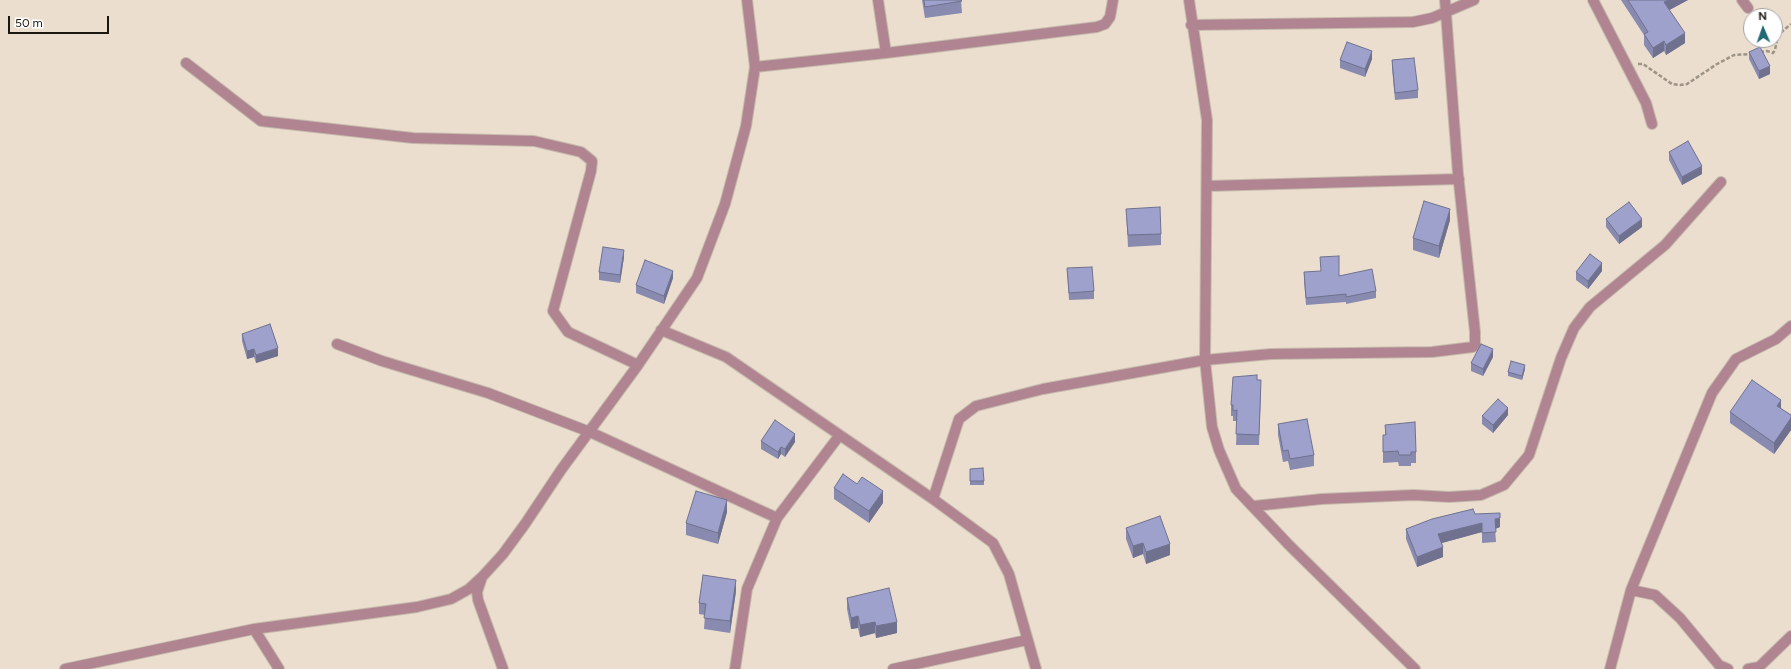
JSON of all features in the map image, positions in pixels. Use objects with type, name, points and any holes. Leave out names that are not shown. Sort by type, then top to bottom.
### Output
[{"type":"street","points":[[65,669],[254,629],[371,614],[451,600],[469,589],[482,577],[503,554],[561,470],[638,365],[697,278],[725,204],[746,126],[755,67],[747,0]]},
{"type":"street","points":[[878,0],[886,54]]},
{"type":"street","points":[[755,67],[886,54],[1097,26],[1105,24],[1110,17],[1113,0]]},
{"type":"street","points":[[1189,0],[1191,25],[1207,120],[1208,186],[1205,360],[1212,426],[1219,450],[1236,489],[1254,506],[1289,545],[1415,669]]},
{"type":"street","points":[[933,499],[959,419],[976,406],[1043,389],[1205,360],[1271,354],[1432,352],[1473,347],[1475,332],[1459,179],[1444,0]]},
{"type":"street","points":[[1191,25],[1413,22],[1432,18],[1474,0]]},
{"type":"street","points":[[1594,0],[1646,104],[1652,124]]},
{"type":"street","points":[[186,64],[261,121],[413,138],[534,141],[581,152],[592,161],[591,171],[553,311],[568,332],[638,365]]},
{"type":"street","points":[[1208,186],[1459,179]]},
{"type":"street","points":[[1254,506],[1322,499],[1481,495],[1504,485],[1529,455],[1561,358],[1574,328],[1590,307],[1665,245],[1721,182]]},
{"type":"street","points":[[1610,669],[1632,590],[1712,393],[1736,359],[1776,339],[1791,326]]},
{"type":"street","points":[[662,330],[726,357],[839,436],[933,499],[993,543],[1009,574],[1036,669]]},
{"type":"street","points":[[337,344],[382,360],[488,393],[590,432],[777,518]]},
{"type":"street","points":[[735,669],[747,589],[777,518],[839,436]]},
{"type":"street","points":[[482,577],[477,592],[478,600],[503,669]]},
{"type":"street","points":[[1632,590],[1656,595],[1680,618],[1719,665],[1728,669]]},
{"type":"street","points":[[254,629],[279,669]]},
{"type":"street","points":[[1748,669],[1759,667],[1791,636]]},
{"type":"street","points":[[893,669],[1027,640]]},
{"type":"path","points":[[1628,66],[1643,64],[1672,84],[1687,84],[1717,64],[1734,55],[1749,55],[1767,50],[1773,53],[1778,35],[1791,24]]},
{"type":"building","points":[[924,0],[961,0],[962,1],[925,7]]},
{"type":"building","points":[[1628,0],[1669,0],[1664,2],[1685,33],[1666,45],[1664,41],[1653,48],[1644,34],[1648,32]]},
{"type":"building","points":[[1347,42],[1372,51],[1365,69],[1340,60]]},
{"type":"building","points":[[1761,48],[1770,66],[1759,71],[1749,52]]},
{"type":"building","points":[[1414,58],[1418,90],[1395,93],[1392,60]]},
{"type":"building","points":[[1688,141],[1702,166],[1682,177],[1669,152]]},
{"type":"building","points":[[1424,201],[1450,209],[1439,246],[1413,238]]},
{"type":"building","points":[[1629,202],[1642,219],[1619,236],[1606,219]]},
{"type":"building","points":[[1160,207],[1161,234],[1128,235],[1126,209]]},
{"type":"building","points":[[603,247],[624,250],[620,275],[599,272]]},
{"type":"building","points":[[1590,254],[1602,263],[1588,281],[1576,272]]},
{"type":"building","points":[[1339,256],[1339,276],[1372,269],[1376,291],[1346,297],[1346,294],[1306,298],[1304,272],[1321,271],[1320,257]]},
{"type":"building","points":[[645,260],[673,271],[664,296],[636,285]]},
{"type":"building","points":[[1092,267],[1094,291],[1069,293],[1067,268]]},
{"type":"building","points":[[270,324],[278,348],[256,355],[254,349],[247,351],[242,334]]},
{"type":"building","points":[[1481,344],[1493,349],[1483,369],[1471,363]]},
{"type":"building","points":[[1511,361],[1525,365],[1522,376],[1508,372]]},
{"type":"building","points":[[1257,375],[1257,380],[1261,380],[1259,435],[1236,434],[1237,410],[1233,411],[1233,405],[1231,405],[1233,377]]},
{"type":"building","points":[[1752,380],[1781,400],[1777,406],[1791,415],[1791,418],[1774,443],[1730,412]]},
{"type":"building","points":[[1498,399],[1508,408],[1493,425],[1482,416]]},
{"type":"building","points":[[1307,419],[1314,455],[1290,459],[1288,450],[1283,451],[1278,424]]},
{"type":"building","points":[[775,420],[795,434],[785,449],[781,447],[778,452],[761,441]]},
{"type":"building","points":[[1415,422],[1416,452],[1411,452],[1411,455],[1399,455],[1398,451],[1383,452],[1383,435],[1386,435],[1385,425]]},
{"type":"building","points":[[983,468],[984,481],[970,481],[970,469]]},
{"type":"building","points":[[843,474],[857,484],[862,477],[883,491],[869,511],[834,488]]},
{"type":"building","points":[[696,491],[727,500],[718,533],[686,523]]},
{"type":"building","points":[[1473,509],[1475,514],[1500,513],[1500,518],[1495,519],[1496,532],[1482,533],[1482,523],[1438,534],[1443,547],[1417,557],[1406,529],[1432,519]]},
{"type":"building","points":[[1160,516],[1170,544],[1146,552],[1143,543],[1133,546],[1126,528]]},
{"type":"building","points":[[703,575],[736,580],[730,621],[704,618],[706,604],[699,603]]},
{"type":"building","points":[[889,588],[897,622],[876,626],[875,622],[860,625],[858,616],[851,618],[847,598]]}]
